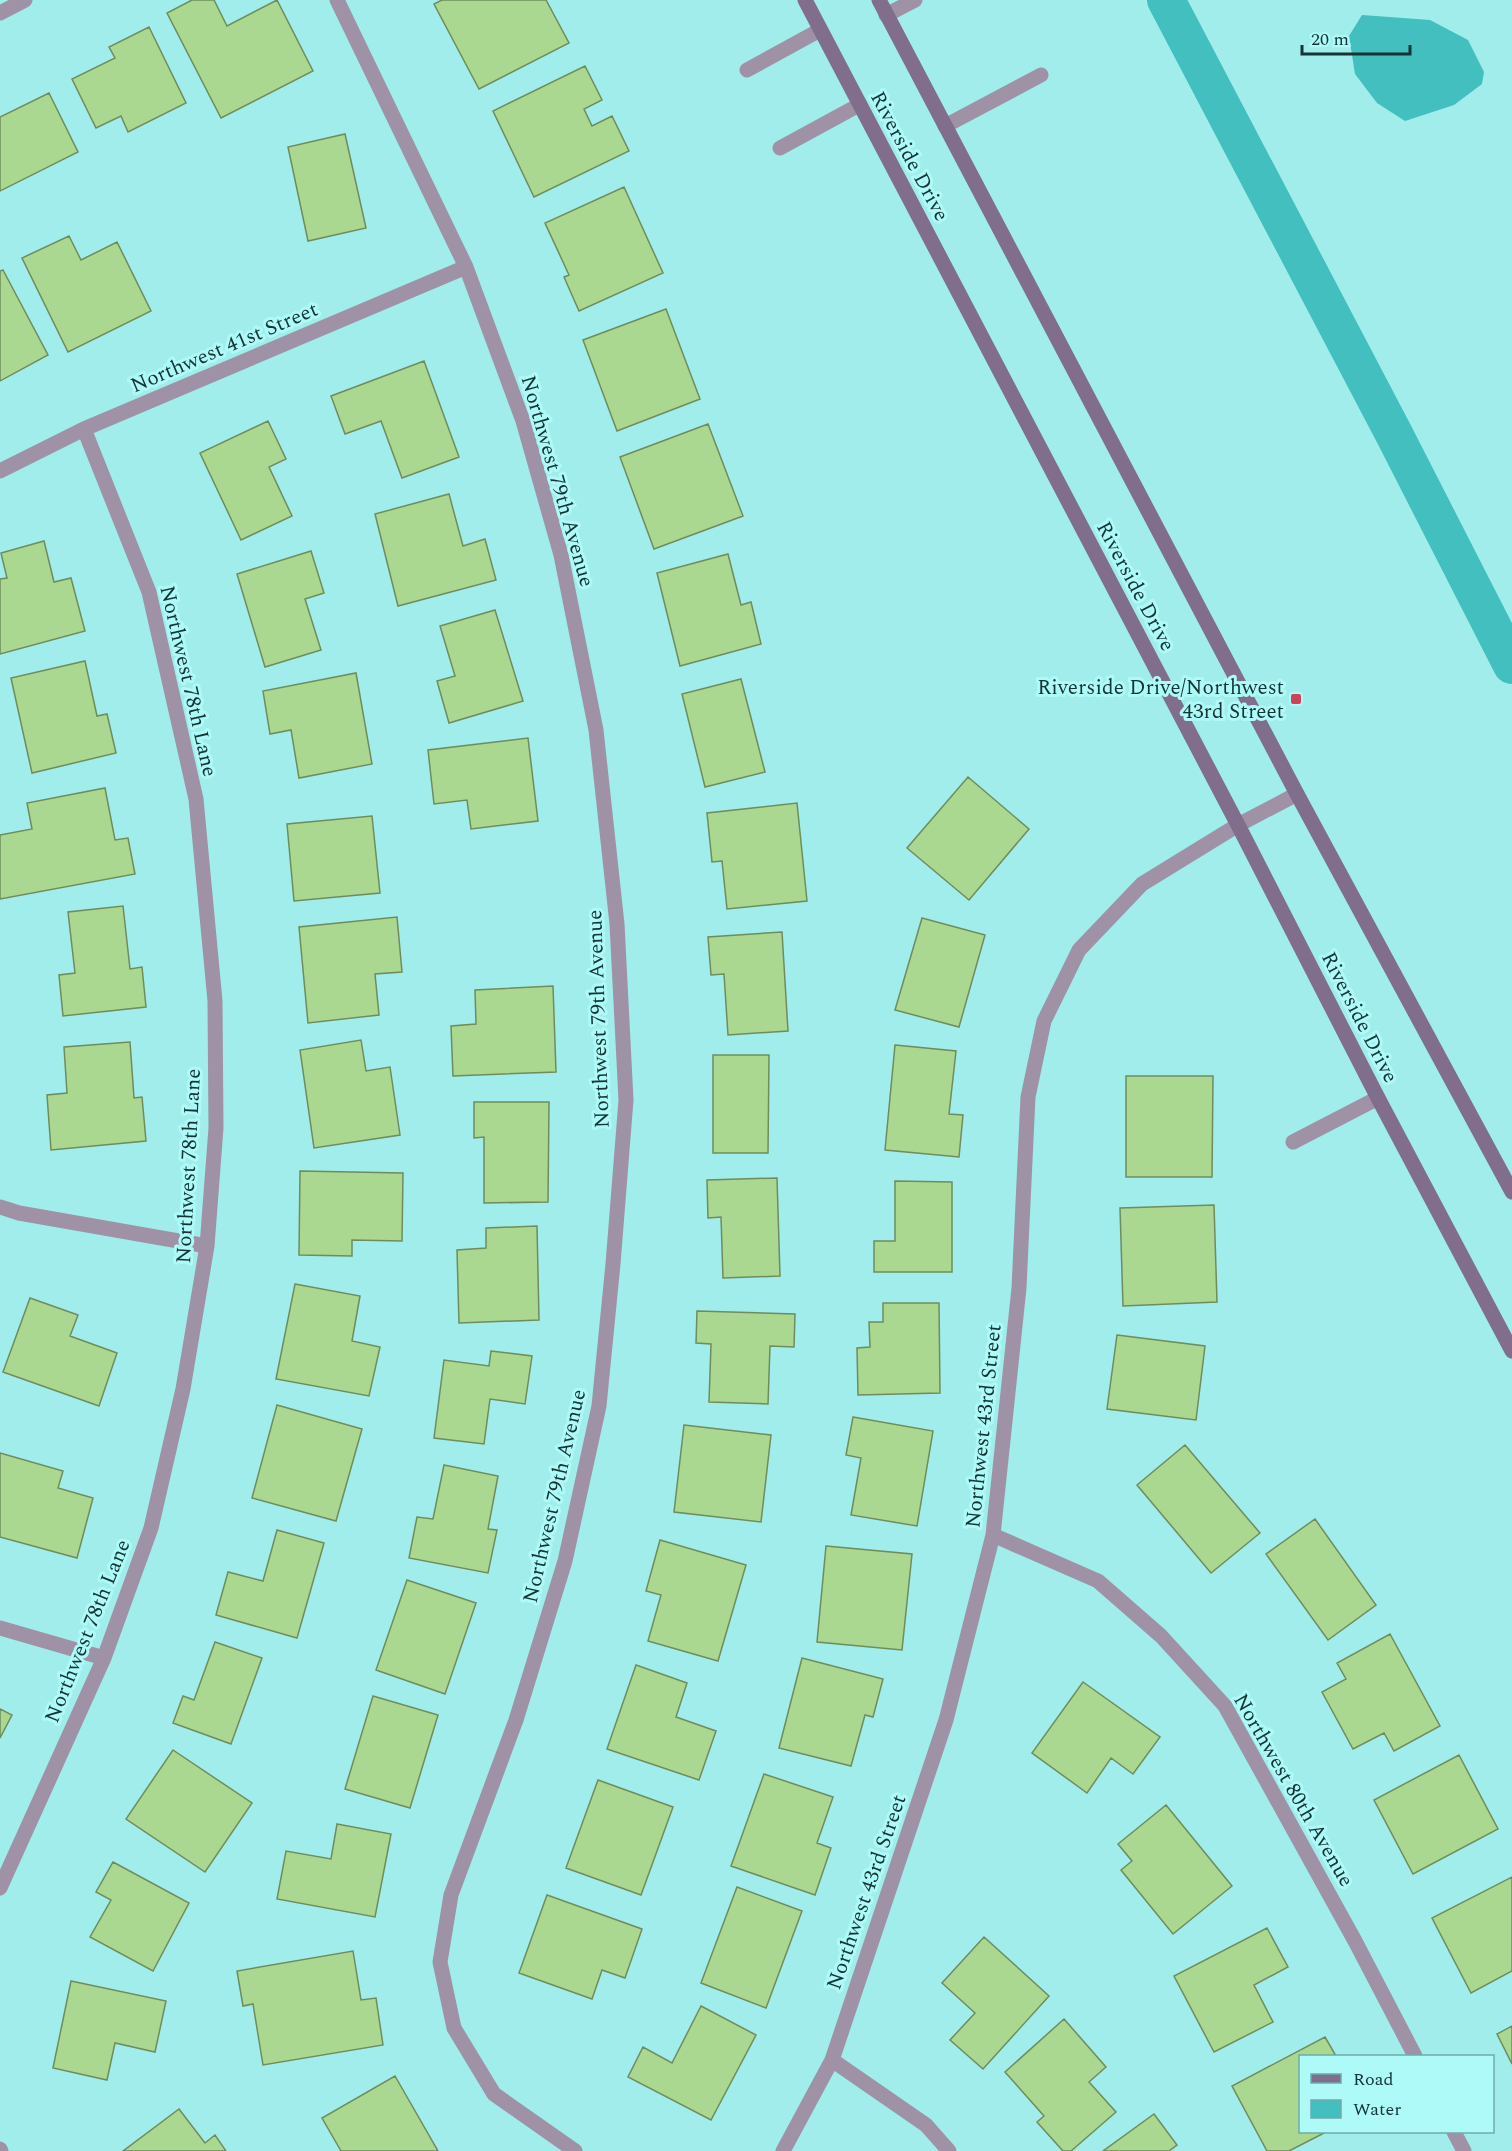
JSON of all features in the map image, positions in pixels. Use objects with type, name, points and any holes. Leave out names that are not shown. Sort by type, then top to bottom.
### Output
[{"type":"street","points":[[0,13],[25,0]]},
{"type":"street","name":"Northwest 79th Avenue","points":[[337,0],[466,267],[523,421],[561,555],[596,730],[617,924],[626,1100],[613,1263],[598,1406],[565,1561],[516,1720],[451,1895],[440,1962],[454,2028],[494,2094],[575,2151]]},
{"type":"street","name":"Riverside Drive","points":[[804,0],[1512,1351]]},
{"type":"street","points":[[879,0],[1297,794],[1512,1192]]},
{"type":"street","points":[[886,15],[915,0]]},
{"type":"street","points":[[747,70],[820,30]]},
{"type":"street","points":[[945,126],[1041,75]]},
{"type":"street","points":[[780,148],[859,105]]},
{"type":"street","name":"Northwest 41st Street","points":[[0,471],[84,429],[466,267]]},
{"type":"street","name":"Northwest 78th Lane","points":[[0,1888],[104,1658],[151,1528],[183,1389],[207,1246],[216,1128],[215,1001],[196,799],[148,592],[84,429]]},
{"type":"street","name":"Northwest 43rd Street","points":[[783,2151],[832,2060],[946,1720],[993,1535],[1019,1288],[1028,1097],[1044,1021],[1079,950],[1143,884],[1238,825],[1297,794]]},
{"type":"street","points":[[1293,1142],[1378,1098]]},
{"type":"street","points":[[0,1206],[19,1213],[207,1246]]},
{"type":"street","name":"Northwest 80th Avenue","points":[[993,1535],[1098,1581],[1161,1636],[1225,1706],[1355,1941],[1414,2055]]},
{"type":"street","points":[[0,1628],[104,1658]]},
{"type":"street","points":[[832,2060],[926,2125],[949,2151]]},
{"type":"street","points":[[1455,2133],[1464,2151]]},
{"type":"water","points":[[1362,15],[1430,20],[1468,40],[1484,72],[1482,84],[1454,105],[1405,121],[1377,103],[1355,74],[1349,36]]},
{"type":"building","points":[[192,0],[214,0],[227,26],[277,0],[313,71],[221,118],[167,13]]},
{"type":"building","points":[[442,0],[546,0],[569,43],[479,89],[434,4]]},
{"type":"building","points":[[149,27],[186,103],[128,132],[121,116],[96,128],[72,79],[115,58],[109,47]]},
{"type":"building","points":[[585,66],[602,100],[584,109],[592,126],[612,116],[629,151],[534,197],[493,111]]},
{"type":"building","points":[[49,93],[78,152],[0,191],[0,117]]},
{"type":"building","points":[[345,134],[366,228],[308,241],[288,147]]},
{"type":"building","points":[[624,187],[663,273],[579,311],[564,277],[569,275],[545,223]]},
{"type":"building","points":[[69,236],[81,260],[117,242],[151,311],[68,352],[22,258]]},
{"type":"building","points":[[3,270],[48,355],[0,381],[0,271]]},
{"type":"building","points":[[666,309],[700,399],[617,431],[583,340]]},
{"type":"building","points":[[424,361],[459,457],[402,478],[381,421],[345,434],[331,396]]},
{"type":"building","points":[[268,421],[286,459],[269,467],[292,516],[241,540],[200,453]]},
{"type":"building","points":[[708,424],[743,516],[654,549],[620,457]]},
{"type":"building","points":[[449,494],[463,546],[485,539],[496,580],[398,606],[375,514]]},
{"type":"building","points":[[44,541],[54,582],[71,578],[85,631],[0,654],[0,579],[7,578],[1,553]]},
{"type":"building","points":[[311,551],[324,593],[305,599],[321,650],[265,667],[237,574]]},
{"type":"building","points":[[728,554],[741,605],[751,602],[761,644],[680,666],[657,573]]},
{"type":"building","points":[[495,610],[523,701],[449,723],[437,681],[455,676],[440,626]]},
{"type":"building","points":[[85,661],[97,716],[107,714],[116,753],[32,773],[11,678]]},
{"type":"building","points":[[356,673],[372,764],[299,778],[291,730],[270,734],[263,691]]},
{"type":"building","points":[[741,679],[765,772],[705,787],[682,694]]},
{"type":"building","points":[[528,738],[538,821],[471,829],[467,800],[434,804],[428,750]]},
{"type":"building","points":[[968,777],[1029,829],[969,900],[907,848]]},
{"type":"building","points":[[105,788],[115,840],[128,838],[135,874],[0,899],[0,835],[32,829],[27,803]]},
{"type":"building","points":[[797,803],[807,901],[727,909],[722,861],[712,862],[707,813]]},
{"type":"building","points":[[372,816],[380,893],[294,901],[287,824]]},
{"type":"building","points":[[123,906],[130,969],[142,967],[146,1007],[63,1016],[59,975],[75,973],[68,912]]},
{"type":"building","points":[[397,917],[402,972],[375,974],[379,1015],[308,1023],[299,927]]},
{"type":"building","points":[[922,918],[985,935],[959,1027],[895,1010]]},
{"type":"building","points":[[782,932],[788,1031],[728,1035],[724,974],[711,975],[708,937]]},
{"type":"building","points":[[553,986],[556,1072],[453,1076],[451,1026],[476,1024],[475,990]]},
{"type":"building","points":[[361,1040],[366,1071],[390,1067],[400,1135],[314,1148],[300,1050]]},
{"type":"building","points":[[130,1042],[134,1098],[142,1097],[146,1141],[51,1150],[47,1095],[67,1093],[64,1047]]},
{"type":"building","points":[[895,1045],[956,1051],[949,1114],[963,1115],[959,1157],[885,1150]]},
{"type":"building","points":[[713,1055],[769,1055],[768,1153],[713,1153]]},
{"type":"building","points":[[1126,1076],[1213,1076],[1212,1177],[1126,1177]]},
{"type":"building","points":[[474,1102],[549,1102],[548,1202],[484,1203],[484,1137],[474,1138]]},
{"type":"building","points":[[300,1171],[403,1173],[402,1241],[352,1240],[352,1256],[299,1255]]},
{"type":"building","points":[[777,1178],[780,1276],[723,1278],[721,1217],[708,1218],[707,1180]]},
{"type":"building","points":[[895,1181],[952,1182],[952,1272],[874,1272],[874,1241],[895,1241]]},
{"type":"building","points":[[1214,1205],[1217,1302],[1123,1306],[1120,1208]]},
{"type":"building","points":[[537,1226],[539,1320],[459,1323],[457,1250],[486,1248],[486,1228]]},
{"type":"building","points":[[295,1284],[360,1296],[352,1341],[380,1347],[369,1396],[276,1379]]},
{"type":"building","points":[[30,1298],[78,1315],[70,1336],[117,1353],[99,1406],[3,1372]]},
{"type":"building","points":[[883,1303],[939,1303],[940,1393],[858,1395],[857,1348],[870,1347],[869,1322],[883,1322]]},
{"type":"building","points":[[697,1311],[795,1314],[794,1347],[770,1346],[768,1404],[709,1402],[711,1344],[696,1343]]},
{"type":"building","points":[[1117,1335],[1205,1346],[1196,1420],[1107,1409]]},
{"type":"building","points":[[491,1351],[532,1356],[525,1404],[490,1399],[484,1444],[434,1438],[444,1360],[489,1366]]},
{"type":"building","points":[[277,1405],[362,1429],[336,1521],[252,1498]]},
{"type":"building","points":[[853,1417],[933,1431],[917,1526],[851,1515],[861,1458],[846,1455]]},
{"type":"building","points":[[684,1425],[771,1435],[761,1522],[674,1512]]},
{"type":"building","points":[[1185,1445],[1260,1533],[1211,1573],[1137,1485]]},
{"type":"building","points":[[0,1453],[63,1471],[58,1488],[93,1498],[77,1558],[0,1537]]},
{"type":"building","points":[[444,1465],[498,1476],[488,1529],[497,1530],[488,1573],[409,1558],[417,1517],[433,1519]]},
{"type":"building","points":[[1315,1519],[1376,1605],[1328,1640],[1266,1554]]},
{"type":"building","points":[[277,1530],[324,1543],[297,1638],[216,1615],[228,1572],[263,1581]]},
{"type":"building","points":[[660,1540],[746,1565],[718,1661],[648,1641],[661,1595],[646,1591]]},
{"type":"building","points":[[826,1546],[912,1554],[902,1650],[817,1642]]},
{"type":"building","points":[[407,1580],[476,1603],[445,1694],[376,1670]]},
{"type":"building","points":[[1390,1634],[1440,1726],[1394,1751],[1384,1733],[1353,1749],[1322,1692],[1346,1679],[1337,1663]]},
{"type":"building","points":[[215,1642],[262,1658],[231,1744],[173,1723],[183,1696],[194,1700]]},
{"type":"building","points":[[802,1658],[883,1679],[873,1717],[865,1715],[851,1766],[779,1748]]},
{"type":"building","points":[[636,1665],[687,1683],[676,1717],[716,1731],[699,1780],[607,1749]]},
{"type":"building","points":[[1083,1682],[1160,1737],[1133,1774],[1111,1758],[1087,1793],[1032,1753]]},
{"type":"building","points":[[373,1696],[438,1715],[410,1808],[345,1789]]},
{"type":"building","points":[[0,1709],[12,1715],[0,1738]]},
{"type":"building","points":[[173,1750],[252,1803],[205,1872],[126,1819]]},
{"type":"building","points":[[1459,1755],[1498,1829],[1413,1874],[1374,1800]]},
{"type":"building","points":[[764,1774],[833,1797],[817,1843],[831,1848],[815,1895],[731,1866]]},
{"type":"building","points":[[598,1780],[673,1807],[641,1895],[566,1868]]},
{"type":"building","points":[[1166,1805],[1232,1886],[1173,1934],[1121,1870],[1132,1861],[1118,1844]]},
{"type":"building","points":[[337,1824],[391,1834],[375,1917],[277,1899],[286,1851],[331,1859]]},
{"type":"building","points":[[113,1862],[189,1903],[153,1971],[90,1937],[111,1900],[96,1892]]},
{"type":"building","points":[[1512,1877],[1512,1971],[1471,1993],[1432,1918]]},
{"type":"building","points":[[737,1887],[802,1911],[766,2008],[701,1983]]},
{"type":"building","points":[[547,1895],[642,1929],[625,1978],[602,1970],[592,1999],[519,1973]]},
{"type":"building","points":[[1267,1928],[1288,1967],[1254,1985],[1273,2022],[1214,2052],[1174,1976]]},
{"type":"building","points":[[984,1937],[1049,1996],[983,2069],[950,2040],[975,2013],[942,1983]]},
{"type":"building","points":[[353,1951],[361,2000],[376,1998],[383,2045],[263,2065],[253,2004],[243,2006],[237,1971]]},
{"type":"building","points":[[71,1981],[166,2001],[155,2052],[115,2043],[107,2080],[53,2068]]},
{"type":"building","points":[[701,2006],[756,2035],[711,2120],[628,2077],[643,2047],[672,2063]]},
{"type":"building","points":[[1064,2019],[1106,2067],[1089,2082],[1116,2112],[1071,2151],[1063,2151],[1037,2122],[1044,2116],[1005,2072]]},
{"type":"building","points":[[1512,2026],[1512,2064],[1497,2034]]},
{"type":"building","points":[[1325,2037],[1335,2055],[1299,2055],[1299,2133],[1324,2133],[1289,2151],[1267,2151],[1232,2086]]},
{"type":"building","points":[[395,2076],[438,2151],[341,2151],[322,2118]]},
{"type":"building","points":[[179,2109],[205,2143],[215,2135],[226,2151],[123,2151]]},
{"type":"building","points":[[1154,2114],[1177,2145],[1169,2151],[1103,2151]]},
{"type":"waterway","points":[[1166,0],[1394,434],[1512,665]]},
{"type":"place","name":"Riverside Drive/Northwest 43rd Street","points":[[1296,699]]}]
